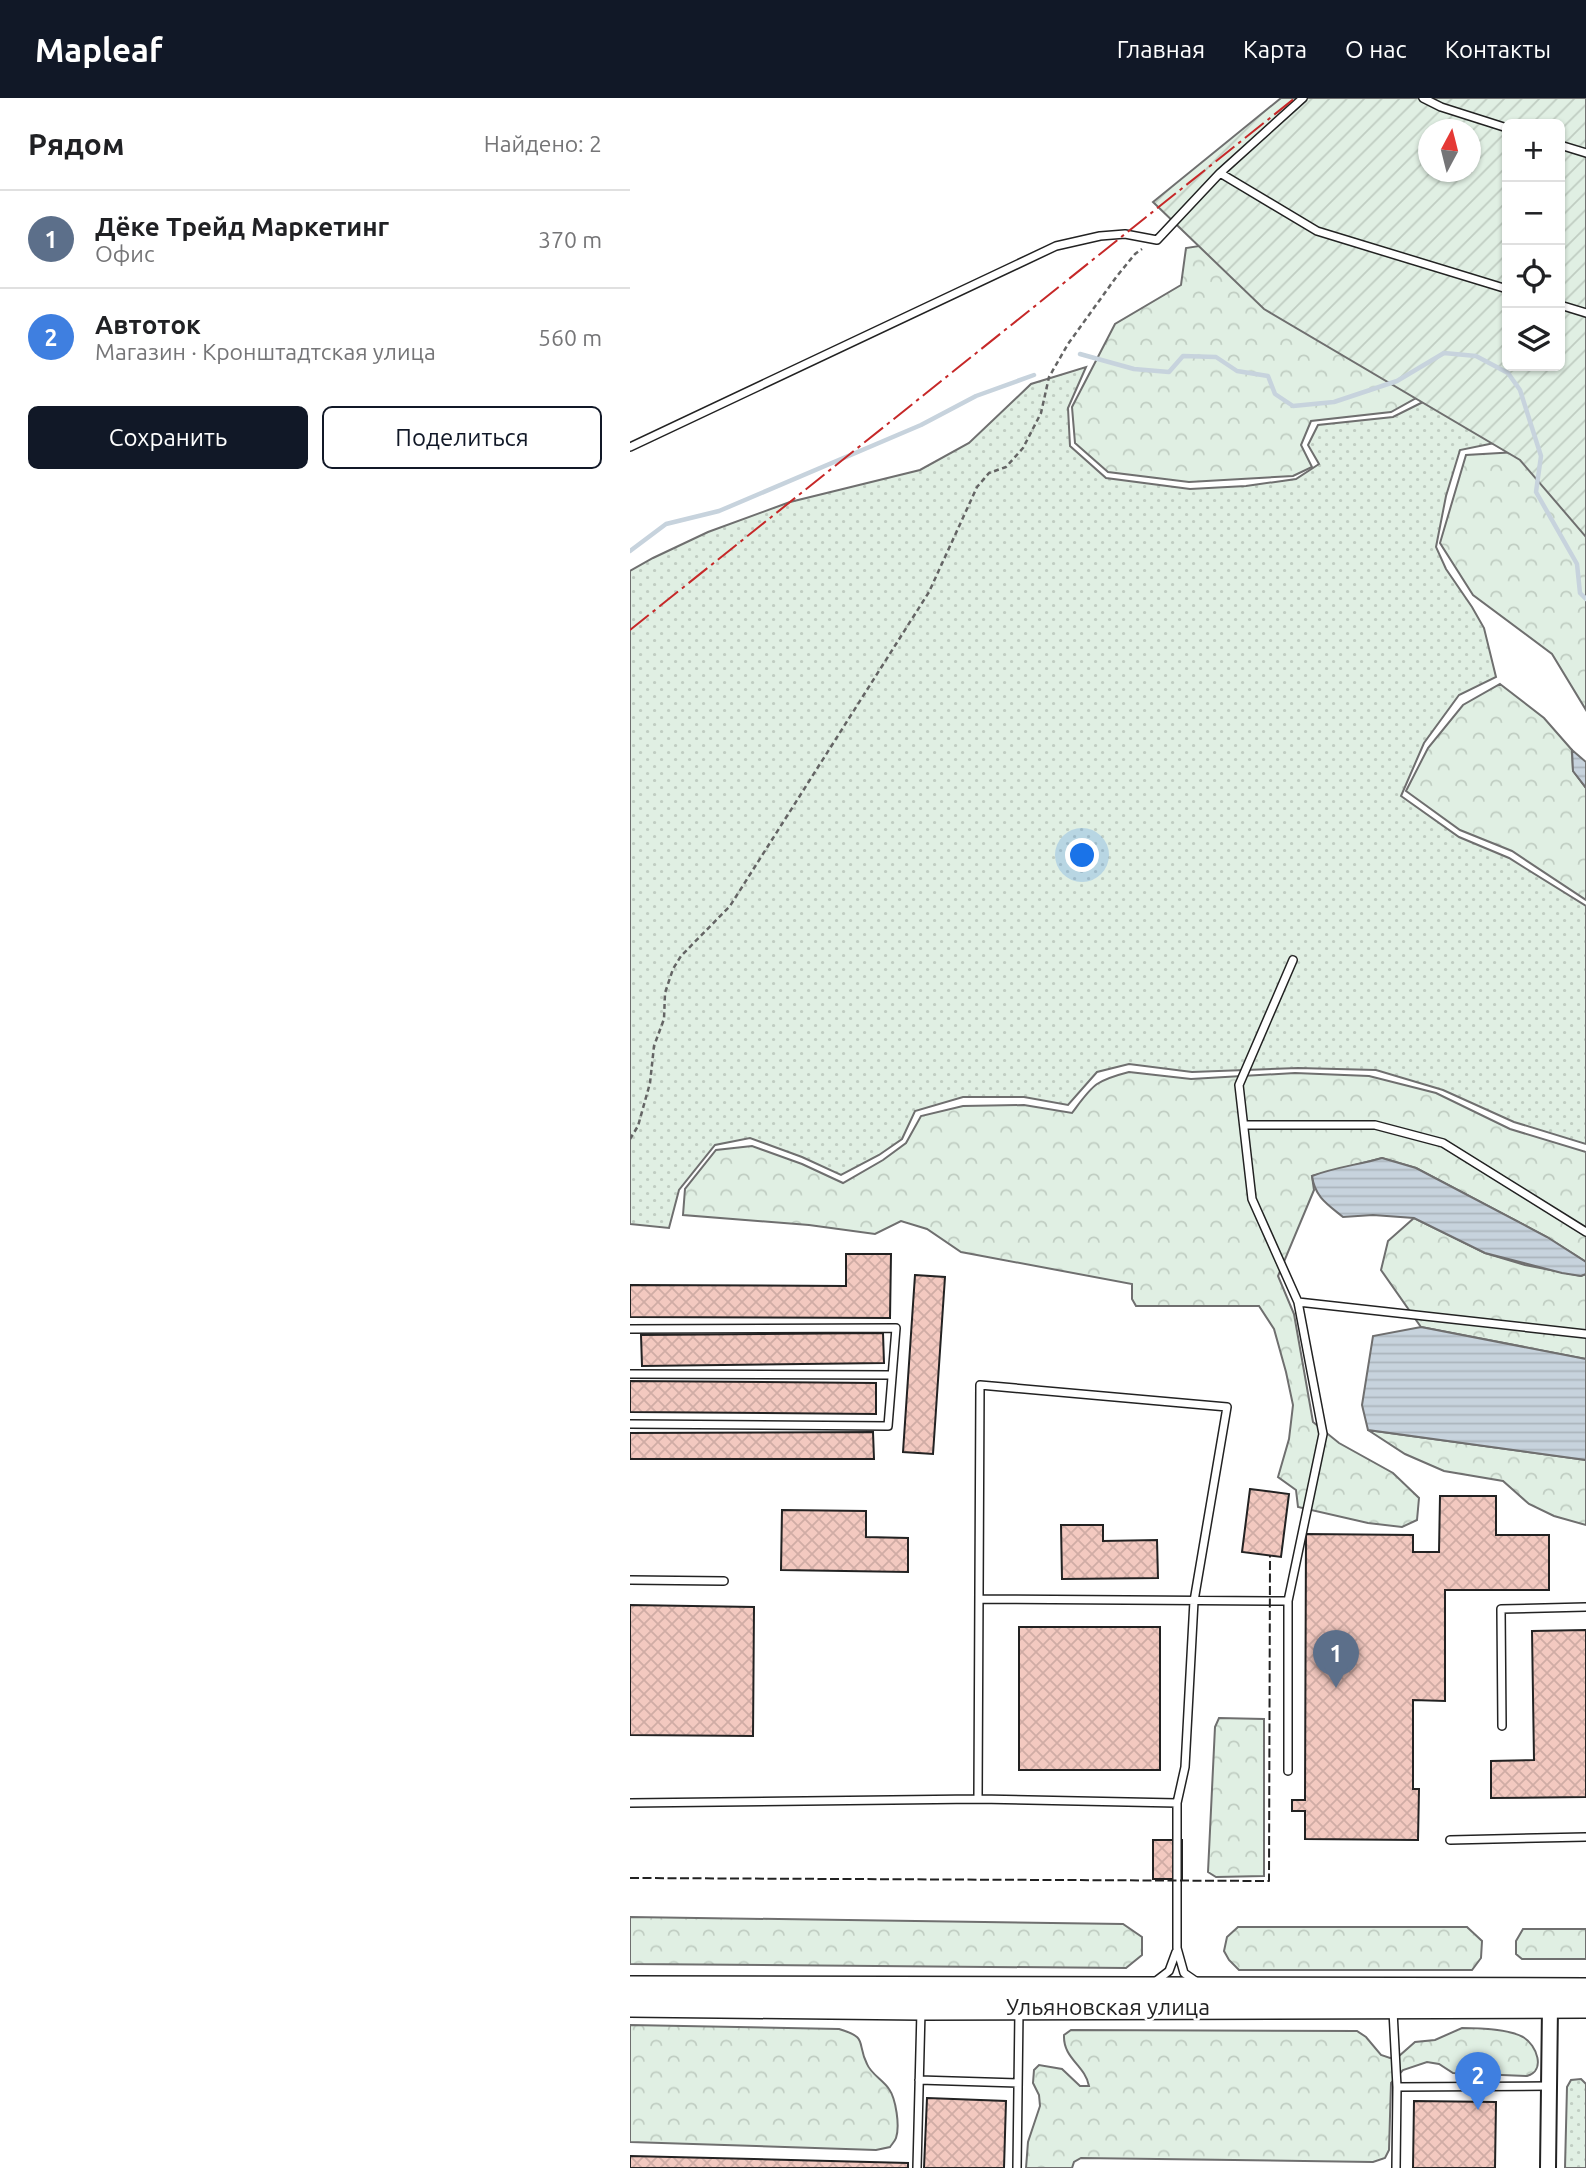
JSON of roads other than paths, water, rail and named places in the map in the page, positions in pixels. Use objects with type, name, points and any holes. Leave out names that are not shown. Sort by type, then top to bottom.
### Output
[{"type":"highway","name":"Ульяновская улица","points":[[630,1988],[1223,1990],[1550,1998],[1586,2006]]},
{"type":"highway","name":"Ульяновская улица","points":[[630,2005],[921,2008],[1393,2007],[1550,1998],[1586,1990]]},
{"type":"street","points":[[1548,2168],[1550,1998]]},
{"type":"lane","points":[[630,447],[1056,246],[1100,236],[1125,234],[1157,240],[1220,173],[1303,98]]},
{"type":"lane","points":[[1423,98],[1441,107],[1502,126]]},
{"type":"lane","points":[[1565,147],[1586,153]]},
{"type":"lane","points":[[1220,173],[1317,231],[1502,287]]},
{"type":"lane","points":[[1565,307],[1586,313]]},
{"type":"lane","points":[[1288,1771],[1288,1601],[1323,1434],[1298,1302],[1252,1199],[1239,1084],[1293,960]]},
{"type":"lane","points":[[1244,1125],[1375,1125],[1443,1143],[1586,1232]]},
{"type":"lane","points":[[1298,1302],[1586,1334]]},
{"type":"lane","points":[[630,1339],[631,1329],[896,1328],[888,1426],[630,1424]]},
{"type":"lane","points":[[630,1374],[891,1375]]},
{"type":"lane","points":[[978,1799],[980,1385],[1227,1407],[1194,1601],[1185,1767],[1177,1803],[1177,1948],[1181,1966],[1190,1979],[1223,1990]]},
{"type":"lane","points":[[630,1580],[723,1581]]},
{"type":"lane","points":[[979,1599],[1288,1601]]},
{"type":"lane","points":[[1502,1726],[1501,1609],[1586,1607]]},
{"type":"lane","points":[[630,1803],[978,1799],[1177,1803]]},
{"type":"lane","points":[[1450,1840],[1586,1837]]},
{"type":"lane","points":[[1132,1990],[1157,1981],[1169,1971],[1177,1948]]},
{"type":"lane","points":[[1393,2007],[1397,2087],[1396,2168]]},
{"type":"lane","points":[[917,2168],[921,2008]]},
{"type":"lane","points":[[1017,2168],[1019,2008]]},
{"type":"lane","points":[[919,2080],[1018,2083]]},
{"type":"lane","points":[[1397,2087],[1549,2086]]},
{"type":"waterway","points":[[1080,354],[1134,369],[1169,372],[1183,356],[1216,357],[1237,371],[1268,376],[1275,394],[1293,406],[1334,402],[1397,381],[1444,353],[1476,356],[1508,373],[1520,390],[1541,456],[1536,492],[1577,564],[1580,593],[1586,599]]},
{"type":"waterway","points":[[630,551],[666,524],[719,511],[921,425],[976,396],[1034,375]]},
{"type":"place","name":"Дёке Трейд Маркетинг","points":[[1336,1688]]},
{"type":"place","name":"Автоток","points":[[1478,2110]]}]
